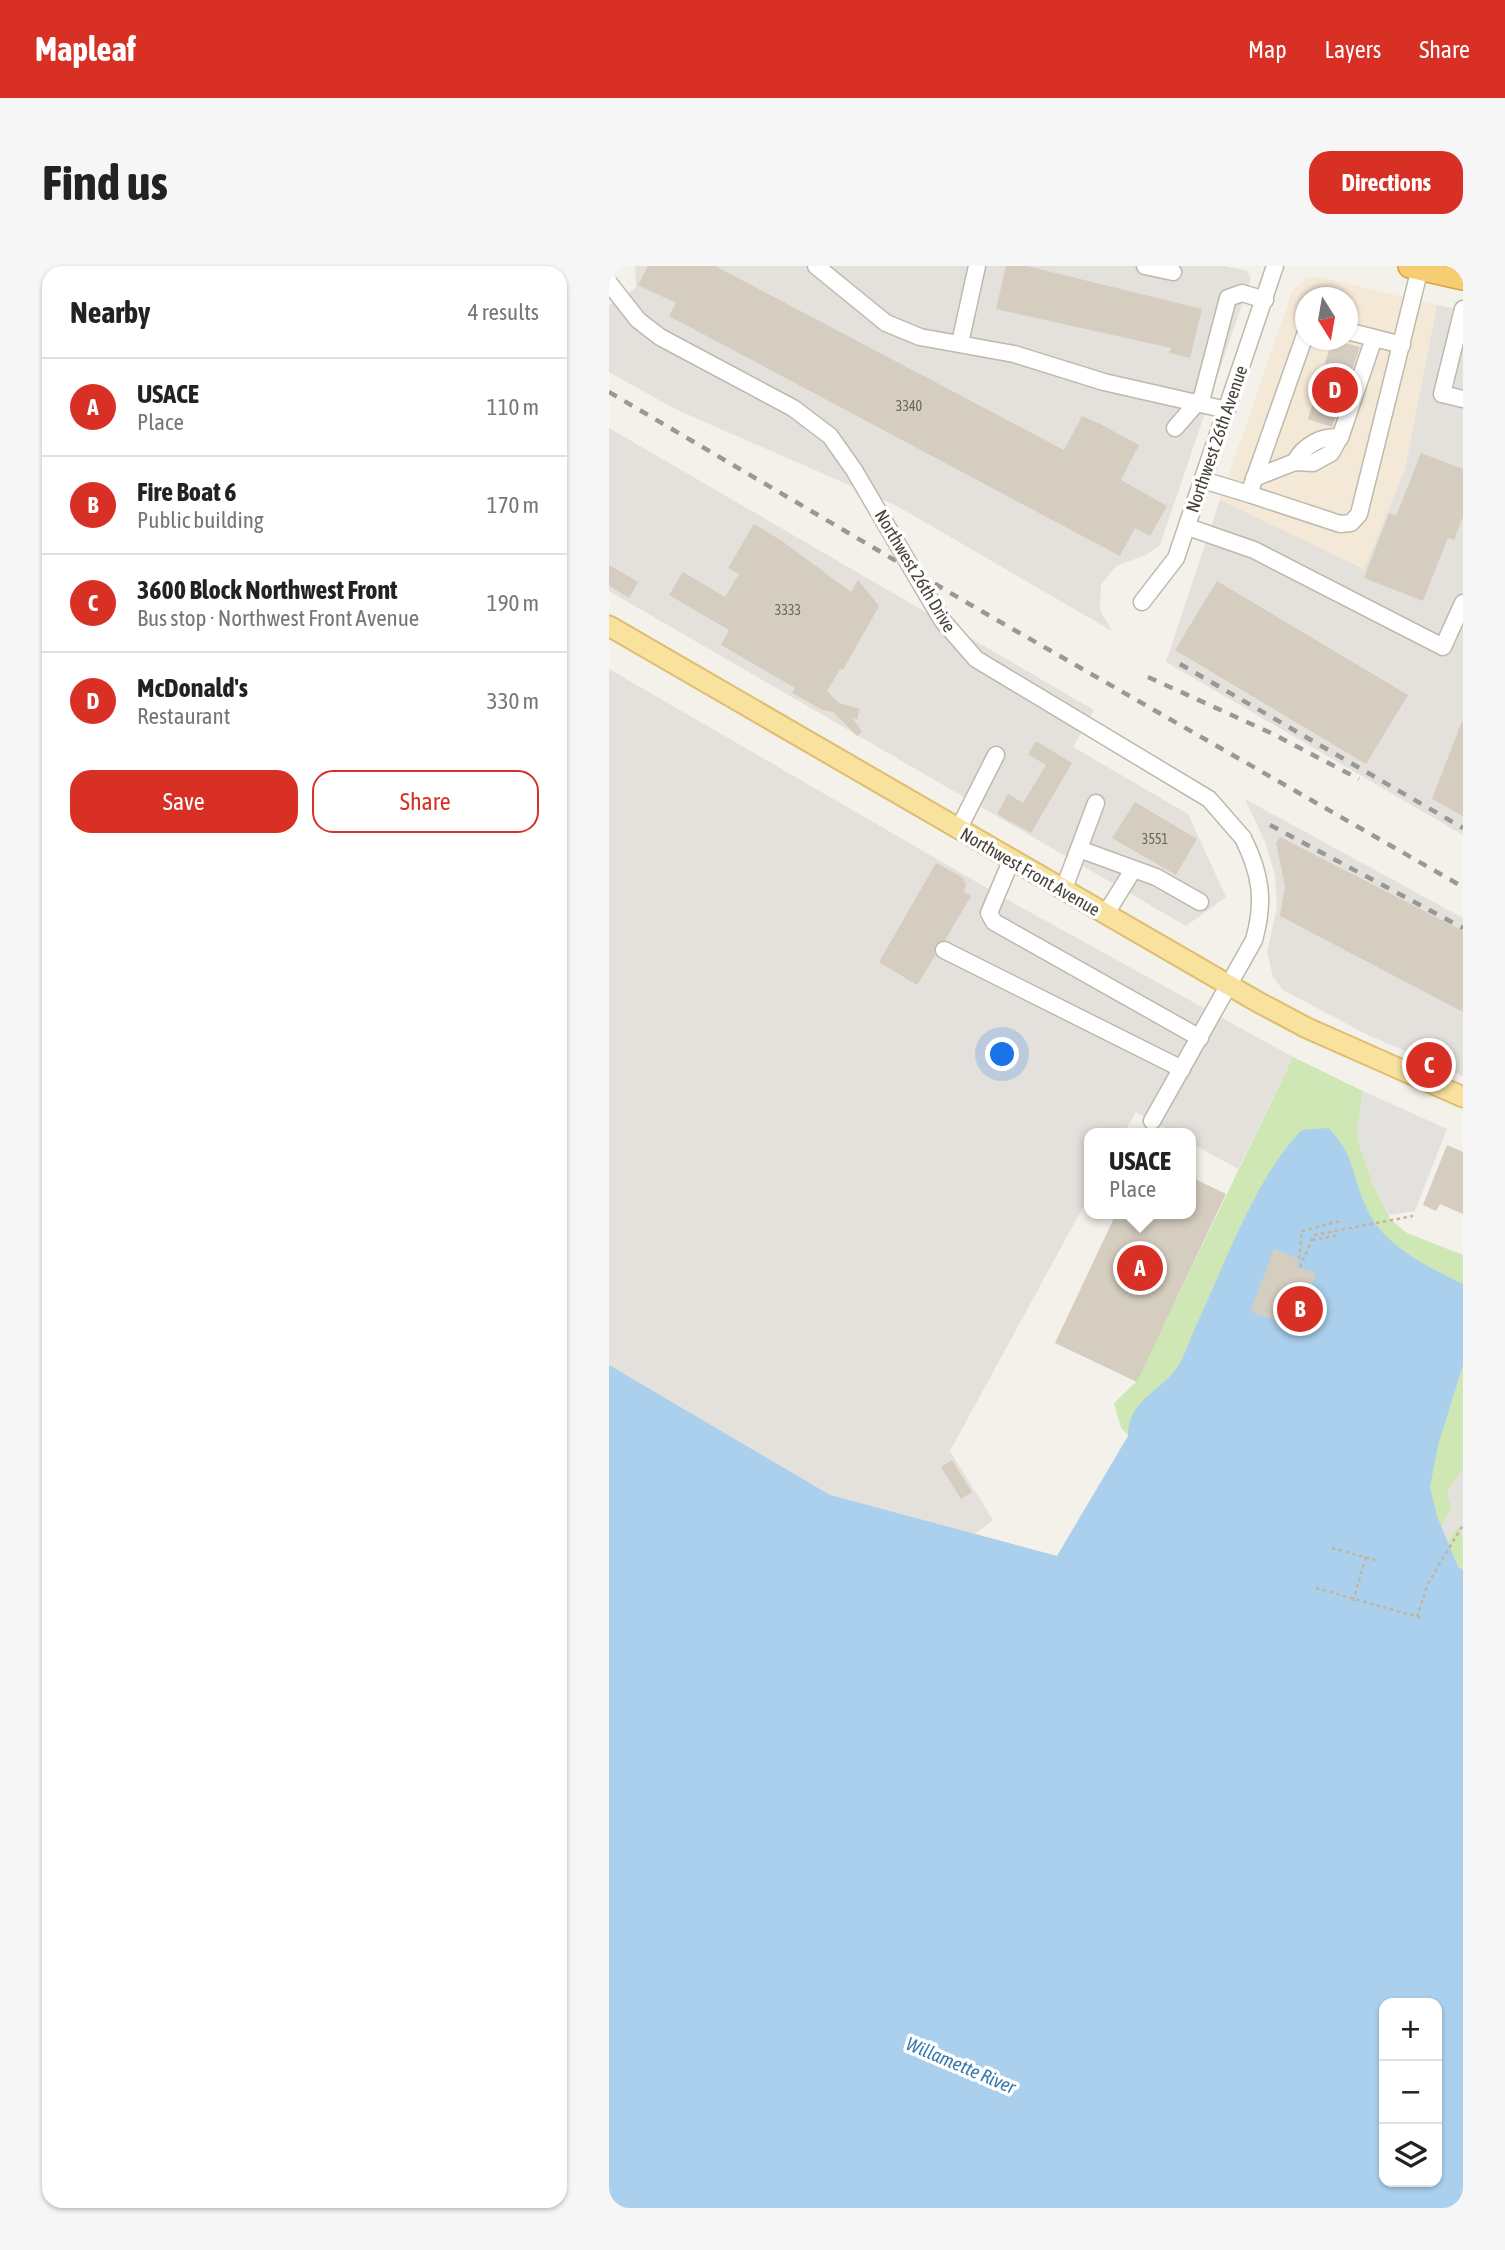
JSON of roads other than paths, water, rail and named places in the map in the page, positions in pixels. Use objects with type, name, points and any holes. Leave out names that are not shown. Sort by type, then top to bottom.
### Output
[{"type":"highway","points":[[1415,267],[1463,278]]},
{"type":"main road","name":"Northwest Front Avenue","points":[[609,626],[1228,986],[1307,1028],[1463,1097]]},
{"type":"street","points":[[816,266],[885,323],[920,337],[960,342],[1014,354],[1104,382],[1227,410]]},
{"type":"street","points":[[960,342],[977,266]]},
{"type":"street","points":[[1145,266],[1173,272]]},
{"type":"street","name":"Northwest 26th Avenue","points":[[1142,602],[1176,558],[1275,266]]},
{"type":"street","points":[[1203,480],[1251,486],[1340,524],[1352,523],[1359,514],[1402,345],[1415,267]]},
{"type":"street","name":"Northwest 26th Drive","points":[[609,283],[638,320],[660,337],[793,408],[829,436],[855,470],[942,620],[956,640],[977,659],[1209,799],[1243,838],[1261,886],[1261,915],[1254,940],[1228,986]]},
{"type":"street","points":[[1175,428],[1198,405],[1228,298],[1242,293],[1265,300]]},
{"type":"street","points":[[1462,313],[1442,394],[1463,399]]},
{"type":"street","points":[[1358,334],[1402,345]]},
{"type":"street","points":[[1251,486],[1295,462],[1313,463],[1331,453],[1340,438],[1374,338]]},
{"type":"street","points":[[1251,486],[1300,350]]},
{"type":"street","points":[[1188,527],[1254,550],[1443,648],[1463,603]]},
{"type":"street","points":[[958,830],[996,755]]},
{"type":"street","points":[[1063,891],[1096,803]]},
{"type":"street","points":[[1079,849],[1156,877],[1200,902]]},
{"type":"street","points":[[1011,861],[989,913],[994,922],[1200,1038]]},
{"type":"street","points":[[1105,915],[1133,870]]},
{"type":"street","points":[[944,950],[1182,1069]]},
{"type":"street","points":[[1152,1121],[1228,986]]},
{"type":"water","name":"Willamette River","points":[[1328,1128],[1343,1147],[1367,1209],[1384,1234],[1409,1254],[1463,1284],[1463,1365],[1438,1445],[1430,1487],[1437,1516],[1458,1567],[1463,1570],[1463,2208],[609,2208],[609,1365],[830,1495],[1057,1556],[1128,1436],[1129,1423],[1134,1413],[1179,1365],[1256,1196],[1286,1149],[1302,1130]]},
{"type":"railway","points":[[609,392],[976,608],[1463,887]]},
{"type":"railway","points":[[1180,664],[1463,828]]},
{"type":"railway","points":[[1148,677],[1271,733],[1359,779]]},
{"type":"railway","points":[[1270,825],[1463,928]]},
{"type":"place","name":"McDonald's","points":[[1335,390]]},
{"type":"place","name":"3600 Block Northwest Front","points":[[1429,1065]]},
{"type":"place","name":"USACE","points":[[1140,1268]]},
{"type":"place","name":"Fire Boat 6","points":[[1300,1309]]}]
